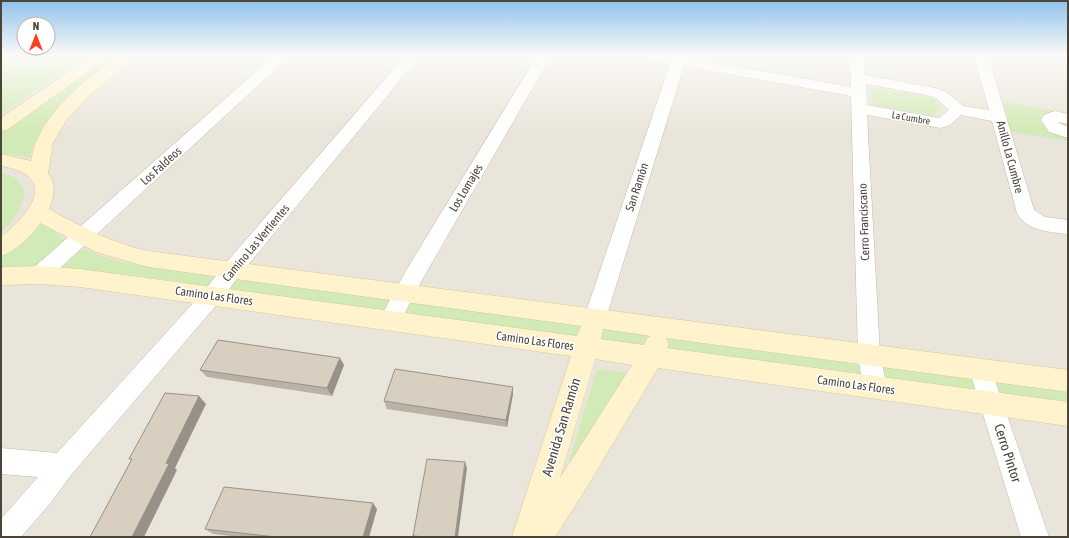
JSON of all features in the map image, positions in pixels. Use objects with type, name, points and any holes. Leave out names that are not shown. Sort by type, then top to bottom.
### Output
[{"type":"street","points":[[1,126],[66,81]]},
{"type":"street","points":[[1,248],[21,232],[38,212],[45,194],[45,186],[39,173],[41,155],[46,139],[56,123],[94,81]]},
{"type":"street","name":"Los Faldeos","points":[[39,275],[255,81]]},
{"type":"street","name":"Camino Las Vertientes","points":[[3,537],[43,492],[62,466],[212,296],[232,270],[392,81]]},
{"type":"street","name":"Los Lomajes","points":[[390,320],[529,81]]},
{"type":"street","name":"San Ramón","points":[[595,318],[672,81]]},
{"type":"street","name":"La Cumbre","points":[[793,81],[859,94],[941,123],[958,110],[941,95],[934,92],[859,94]]},
{"type":"street","name":"Cerro Franciscano","points":[[858,81],[869,355],[875,387]]},
{"type":"street","name":"Anillo La Cumbre","points":[[988,81],[1026,213],[1032,220],[1041,224],[1068,227]]},
{"type":"street","points":[[958,110],[999,117]]},
{"type":"street","points":[[1068,119],[1055,116],[1049,120],[1055,128],[1068,133]]},
{"type":"street","points":[[1,160],[22,163],[39,173]]},
{"type":"street","points":[[38,212],[82,237],[103,247],[130,256],[404,294],[1068,380]]},
{"type":"street","name":"Camino Las Flores","points":[[1,276],[39,275],[80,278],[1068,414]]},
{"type":"street","name":"Avenida San Ramón","points":[[527,537],[595,318]]},
{"type":"street","points":[[538,537],[651,357],[665,327]]},
{"type":"street","name":"Cerro Pintor","points":[[980,369],[1035,537]]},
{"type":"street","points":[[1,461],[62,466]]},
{"type":"shaded area","points":[[1,81],[1068,81],[1068,537],[1,537]]},
{"type":"green space","points":[[1,81],[50,81],[1,114]]},
{"type":"green space","points":[[74,81],[86,81],[62,103],[46,122],[36,140],[29,158],[10,154],[1,154],[1,131]]},
{"type":"green space","points":[[870,87],[931,97],[942,107],[933,116],[873,105]]},
{"type":"green space","points":[[1002,102],[1068,113],[1068,141],[1011,131]]},
{"type":"green space","points":[[1,172],[16,178],[25,192],[17,215],[1,232]]},
{"type":"green space","points":[[42,220],[63,239],[89,252],[122,262],[1068,391],[1068,406],[604,345],[134,275],[70,269],[1,267],[1,254]]},
{"type":"green space","points":[[597,369],[627,373],[571,463],[569,462]]},
{"type":"building","points":[[218,340],[340,358],[327,388],[200,370]]},
{"type":"building","points":[[395,369],[513,387],[506,420],[384,401]]},
{"type":"building","points":[[165,393],[199,396],[166,463],[169,464],[132,537],[90,537],[132,459],[129,459]]},
{"type":"building","points":[[427,459],[465,462],[455,537],[413,536]]},
{"type":"building","points":[[224,487],[373,503],[363,537],[276,537],[205,529]]}]
